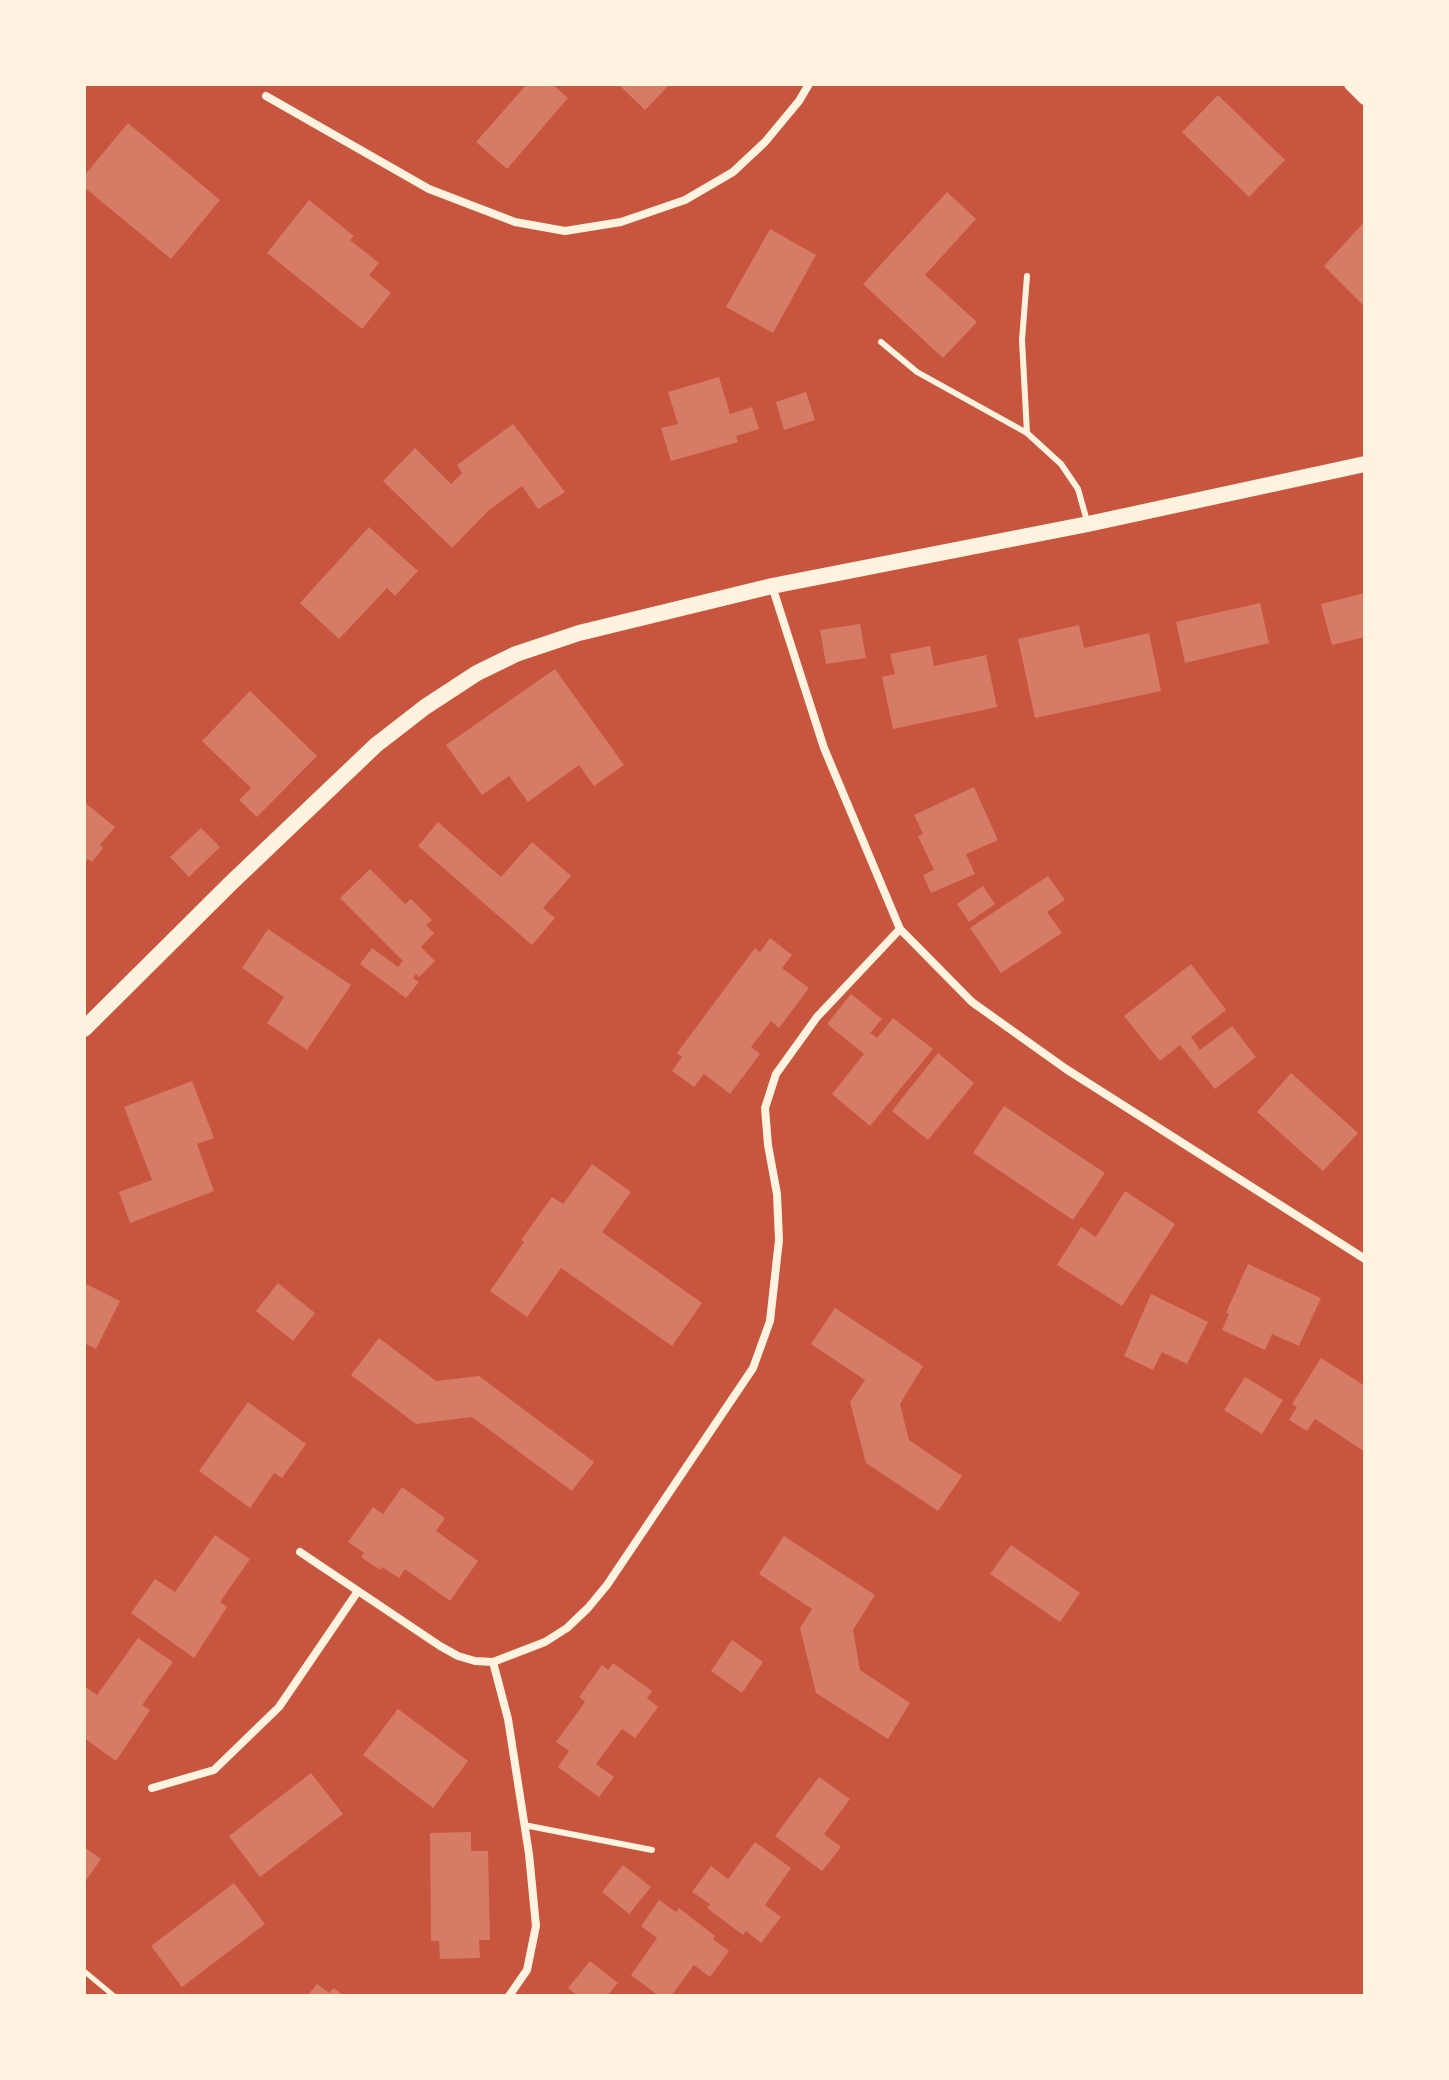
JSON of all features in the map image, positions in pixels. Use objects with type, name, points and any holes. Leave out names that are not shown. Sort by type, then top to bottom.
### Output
[{"type":"main road","points":[[84,1029],[376,745],[425,707],[477,673],[539,645],[772,586],[1088,524],[1365,464]]},
{"type":"street","points":[[266,96],[429,189],[515,222],[565,231],[621,222],[685,200],[733,172],[765,142],[809,84]]},
{"type":"street","points":[[1351,84],[1365,98]]},
{"type":"street","points":[[772,586],[824,748],[900,929],[972,1002],[1066,1069],[1365,1259]]},
{"type":"street","points":[[300,1552],[458,1656],[475,1661],[493,1662],[545,1642],[567,1628],[607,1585],[753,1368],[770,1321],[779,1240],[777,1194],[765,1108],[776,1074],[817,1017],[900,929]]},
{"type":"street","points":[[152,1788],[214,1770],[279,1707],[358,1591]]},
{"type":"street","points":[[493,1662],[508,1719],[536,1926],[527,1970],[509,1996]]},
{"type":"lane","points":[[1027,276],[1022,340],[1027,433]]},
{"type":"lane","points":[[881,342],[917,372],[1027,433],[1061,464],[1078,489],[1088,524]]},
{"type":"lane","points":[[524,1825],[652,1850]]},
{"type":"path","points":[[84,1971],[114,1996]]},
{"type":"building","points":[[527,84],[552,84],[568,98],[507,169],[476,142]]},
{"type":"building","points":[[618,84],[670,84],[645,110]]},
{"type":"building","points":[[1218,95],[1285,160],[1249,197],[1182,132]]},
{"type":"building","points":[[128,123],[220,200],[171,259],[84,187],[84,176]]},
{"type":"building","points":[[947,192],[976,219],[925,275],[977,322],[943,358],[863,284]]},
{"type":"building","points":[[309,200],[354,236],[350,240],[379,263],[369,275],[391,293],[362,329],[267,253]]},
{"type":"building","points":[[1365,221],[1365,307],[1324,266]]},
{"type":"building","points":[[770,229],[816,255],[773,333],[726,307]]},
{"type":"building","points":[[719,377],[730,414],[752,407],[759,429],[736,436],[738,442],[671,461],[661,428],[678,424],[668,392]]},
{"type":"building","points":[[806,392],[815,420],[784,430],[776,402]]},
{"type":"building","points":[[513,424],[565,492],[538,509],[522,486],[489,510],[452,548],[383,481],[415,448],[451,484],[462,473],[457,465]]},
{"type":"building","points":[[369,527],[418,571],[395,596],[387,588],[339,639],[300,603]]},
{"type":"building","points":[[1365,593],[1365,637],[1332,645],[1321,604]]},
{"type":"building","points":[[1260,603],[1269,643],[1185,663],[1176,622]]},
{"type":"building","points":[[860,624],[866,658],[826,664],[820,630]]},
{"type":"building","points":[[1079,625],[1084,648],[1149,633],[1161,691],[1035,718],[1018,639]]},
{"type":"building","points":[[930,646],[934,666],[986,655],[997,707],[893,729],[882,677],[895,674],[890,654]]},
{"type":"building","points":[[555,669],[624,765],[594,786],[579,765],[528,802],[509,776],[482,795],[446,745]]},
{"type":"building","points":[[250,691],[317,756],[257,817],[239,800],[251,788],[202,741]]},
{"type":"building","points":[[974,787],[998,840],[966,854],[975,874],[931,893],[923,875],[934,870],[918,836],[923,834],[914,815]]},
{"type":"building","points":[[84,802],[115,827],[100,845],[103,848],[92,862],[88,859],[84,864]]},
{"type":"building","points":[[438,822],[501,877],[532,842],[571,876],[543,908],[555,918],[532,945],[418,846]]},
{"type":"building","points":[[201,828],[220,847],[189,877],[170,857]]},
{"type":"building","points":[[370,869],[405,904],[411,899],[432,920],[426,925],[434,933],[421,947],[435,961],[419,977],[416,974],[413,978],[419,982],[406,998],[360,964],[372,948],[398,967],[403,961],[340,898]]},
{"type":"building","points":[[1048,876],[1065,900],[1047,912],[1062,933],[1001,973],[970,928]]},
{"type":"building","points":[[983,886],[995,904],[969,922],[957,904]]},
{"type":"building","points":[[268,929],[351,985],[307,1050],[267,1023],[284,997],[242,968]]},
{"type":"building","points":[[770,938],[792,955],[782,968],[809,988],[779,1028],[771,1021],[751,1047],[760,1054],[730,1094],[704,1074],[694,1087],[672,1071],[682,1057],[677,1053],[755,948],[760,952]]},
{"type":"building","points":[[1191,964],[1226,1010],[1191,1037],[1200,1050],[1232,1026],[1256,1057],[1215,1089],[1180,1045],[1160,1061],[1124,1016]]},
{"type":"building","points":[[851,994],[882,1019],[870,1033],[877,1038],[893,1018],[933,1049],[870,1126],[832,1094],[864,1054],[827,1024]]},
{"type":"building","points":[[938,1053],[974,1083],[928,1140],[892,1111]]},
{"type":"building","points":[[1291,1073],[1358,1133],[1323,1171],[1257,1112]]},
{"type":"building","points":[[192,1081],[214,1138],[197,1144],[214,1191],[130,1223],[119,1192],[152,1180],[124,1107]]},
{"type":"building","points":[[1004,1106],[1105,1173],[1073,1220],[973,1153]]},
{"type":"building","points":[[592,1164],[631,1192],[602,1232],[702,1303],[672,1346],[561,1268],[527,1317],[490,1291],[552,1197],[563,1204]]},
{"type":"building","points":[[1125,1191],[1175,1224],[1122,1306],[1057,1265],[1081,1227],[1096,1237]]},
{"type":"building","points":[[1248,1264],[1321,1298],[1299,1346],[1272,1334],[1265,1350],[1222,1330],[1229,1314],[1226,1313]]},
{"type":"building","points":[[84,1283],[120,1301],[96,1349],[84,1343]]},
{"type":"building","points":[[278,1283],[315,1313],[293,1341],[256,1311]]},
{"type":"building","points":[[1151,1294],[1208,1322],[1187,1364],[1162,1352],[1153,1370],[1124,1356]]},
{"type":"building","points":[[835,1308],[923,1366],[900,1404],[909,1440],[962,1476],[938,1511],[866,1463],[850,1402],[865,1380],[811,1344]]},
{"type":"building","points":[[379,1338],[436,1381],[479,1376],[594,1462],[572,1491],[472,1417],[416,1424],[351,1375]]},
{"type":"building","points":[[1321,1358],[1365,1386],[1365,1452],[1315,1419],[1307,1431],[1289,1420],[1297,1407],[1292,1404]]},
{"type":"building","points":[[1245,1377],[1283,1400],[1262,1434],[1224,1410]]},
{"type":"building","points":[[248,1402],[306,1444],[282,1478],[274,1473],[250,1508],[199,1471]]},
{"type":"building","points":[[402,1487],[445,1518],[436,1531],[478,1561],[450,1601],[405,1569],[399,1578],[382,1567],[380,1570],[361,1557],[364,1553],[348,1542],[373,1507],[383,1514]]},
{"type":"building","points":[[215,1535],[250,1559],[220,1602],[227,1607],[194,1658],[131,1613],[155,1579],[175,1592]]},
{"type":"building","points":[[784,1536],[875,1595],[853,1630],[860,1670],[910,1703],[888,1739],[816,1693],[800,1628],[812,1609],[759,1574]]},
{"type":"building","points":[[1011,1545],[1080,1593],[1060,1622],[990,1574]]},
{"type":"building","points":[[138,1638],[173,1662],[142,1705],[150,1710],[116,1761],[84,1738],[84,1686],[97,1695]]},
{"type":"building","points":[[732,1640],[763,1662],[742,1693],[711,1671]]},
{"type":"building","points":[[613,1663],[652,1691],[647,1698],[658,1707],[635,1738],[622,1729],[596,1764],[614,1777],[599,1797],[558,1767],[569,1751],[556,1742],[585,1702],[579,1697],[602,1665],[608,1670]]},
{"type":"building","points":[[398,1709],[468,1761],[433,1808],[363,1755]]},
{"type":"building","points":[[311,1773],[343,1814],[260,1877],[229,1836]]},
{"type":"building","points":[[819,1777],[850,1799],[824,1834],[841,1847],[822,1871],[775,1836]]},
{"type":"building","points":[[471,1832],[471,1851],[488,1851],[490,1940],[479,1940],[480,1958],[440,1959],[439,1941],[431,1941],[430,1833]]},
{"type":"building","points":[[755,1842],[791,1868],[765,1905],[781,1917],[761,1943],[746,1931],[743,1935],[707,1908],[710,1904],[692,1892],[711,1866],[728,1879]]},
{"type":"building","points":[[84,1847],[101,1859],[84,1883]]},
{"type":"building","points":[[623,1865],[651,1887],[629,1914],[602,1892]]},
{"type":"building","points":[[234,1883],[265,1924],[182,1987],[151,1946]]},
{"type":"building","points":[[659,1900],[676,1912],[679,1908],[729,1951],[710,1977],[694,1965],[671,1996],[659,1996],[631,1975],[657,1938],[641,1926]]},
{"type":"building","points":[[590,1961],[618,1983],[607,1996],[578,1996],[568,1988]]},
{"type":"building","points":[[317,1984],[329,1993],[334,1988],[344,1996],[307,1996]]}]
